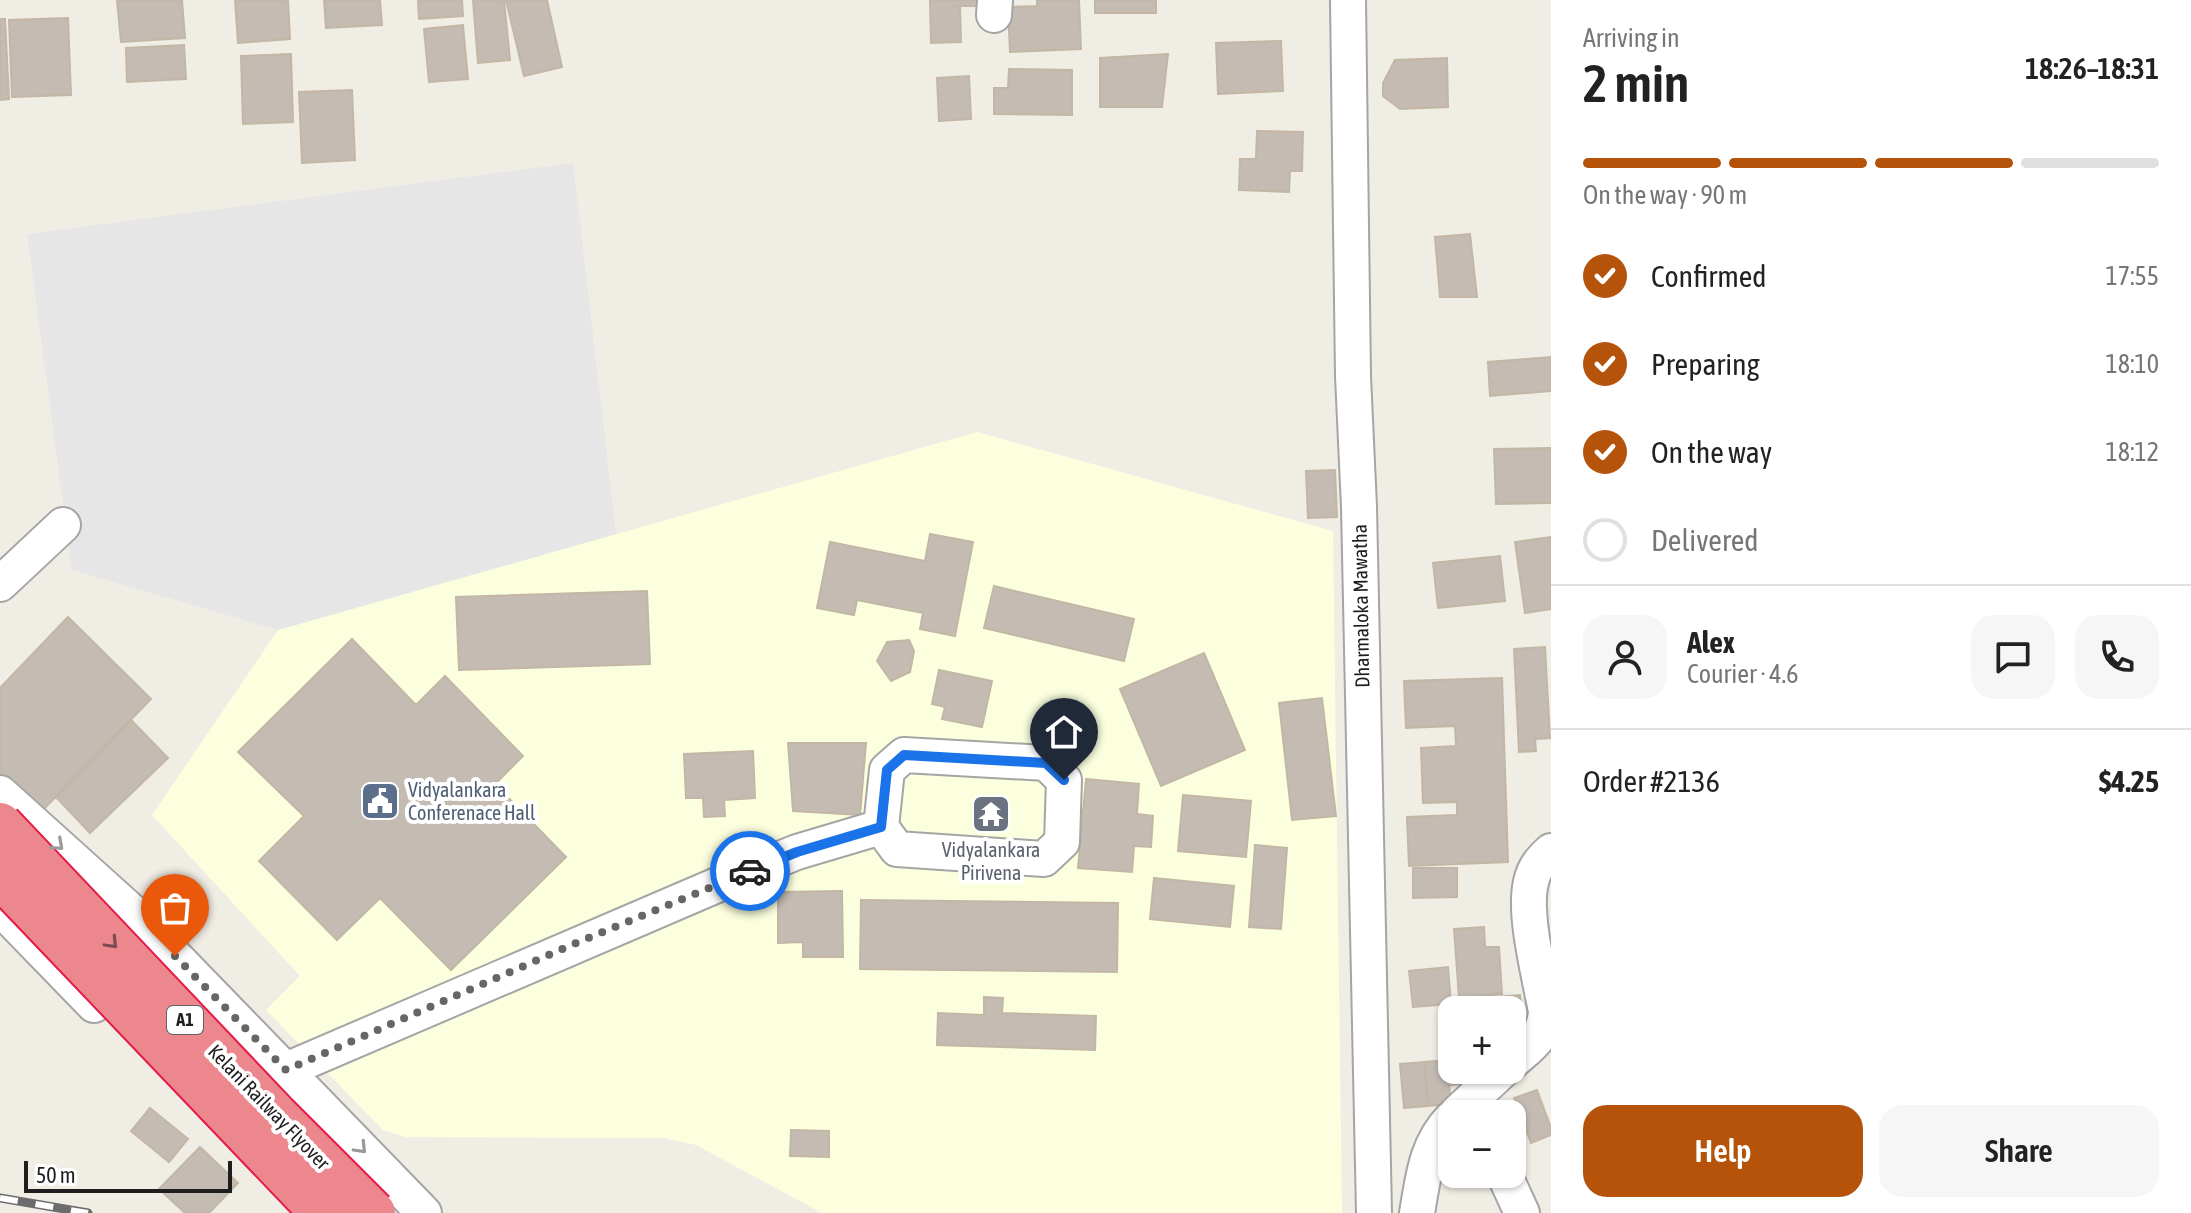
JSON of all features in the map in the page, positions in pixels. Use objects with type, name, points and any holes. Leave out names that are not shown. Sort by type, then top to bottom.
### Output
[{"type":"highway","name":"Kelani Railway Flyover","points":[[0,825],[275,1115],[373,1213]]},
{"type":"highway","name":"Kelani Railway Flyover","points":[[0,875],[323,1213]]},
{"type":"street","name":"Dharmaloka Mawatha","points":[[1348,0],[1352,361],[1360,523],[1374,1213]]},
{"type":"street","points":[[0,584],[63,525]]},
{"type":"street","points":[[904,755],[1046,763],[1064,780],[1062,842],[1044,859],[897,849],[881,827],[887,770],[904,755]]},
{"type":"street","points":[[0,793],[131,911],[424,1213]]},
{"type":"street","points":[[286,1070],[745,873],[797,852],[881,827]]},
{"type":"street","points":[[1526,1049],[1541,1036],[1546,1012],[1528,901],[1531,879],[1538,862],[1551,851]]},
{"type":"street","points":[[0,908],[282,1201],[335,1121]]},
{"type":"street","points":[[1474,1100],[1490,1084]]},
{"type":"street","points":[[1417,1213],[1428,1154],[1438,1134]]},
{"type":"street","points":[[1510,1188],[1522,1213]]},
{"type":"shaded area","points":[[573,163],[616,534],[278,630],[72,570],[27,234]]},
{"type":"shaded area","points":[[977,432],[1333,531],[1342,1213],[822,1213],[696,1145],[664,1138],[405,1137],[383,1130],[266,1010],[300,976],[152,815],[278,630]]},
{"type":"building","points":[[117,0],[182,0],[185,38],[121,42]]},
{"type":"building","points":[[235,0],[288,0],[290,39],[238,43]]},
{"type":"building","points":[[324,0],[380,0],[382,25],[326,28]]},
{"type":"building","points":[[418,0],[462,0],[463,16],[419,19]]},
{"type":"building","points":[[473,0],[504,0],[510,60],[478,63]]},
{"type":"building","points":[[506,0],[547,0],[562,67],[524,76]]},
{"type":"building","points":[[930,0],[979,0],[979,6],[960,6],[961,42],[931,43]]},
{"type":"building","points":[[1037,0],[1079,0],[1081,49],[1010,52],[1008,7],[1037,6]]},
{"type":"building","points":[[1095,0],[1156,0],[1156,13],[1095,13]]},
{"type":"building","points":[[68,18],[71,95],[12,97],[9,20]]},
{"type":"building","points":[[0,19],[5,19],[9,99],[0,100]]},
{"type":"building","points":[[463,25],[468,79],[429,82],[424,29]]},
{"type":"building","points":[[1281,41],[1283,91],[1218,94],[1216,43]]},
{"type":"building","points":[[184,45],[186,79],[127,82],[126,48]]},
{"type":"building","points":[[291,54],[293,122],[243,124],[241,56]]},
{"type":"building","points":[[1168,54],[1162,107],[1100,107],[1100,58]]},
{"type":"building","points":[[1447,58],[1448,107],[1400,109],[1383,96],[1383,83],[1395,60]]},
{"type":"building","points":[[1009,69],[1072,70],[1072,115],[994,114],[994,88],[1008,88]]},
{"type":"building","points":[[969,76],[971,119],[939,121],[937,78]]},
{"type":"building","points":[[352,90],[355,160],[302,163],[299,92]]},
{"type":"building","points":[[1257,131],[1303,132],[1302,171],[1290,171],[1289,192],[1239,190],[1240,159],[1256,159]]},
{"type":"building","points":[[1470,234],[1477,297],[1440,297],[1435,237]]},
{"type":"building","points":[[1551,357],[1551,391],[1490,396],[1488,362]]},
{"type":"building","points":[[1551,448],[1551,503],[1496,504],[1494,449]]},
{"type":"building","points":[[1335,470],[1337,517],[1308,518],[1306,471]]},
{"type":"building","points":[[930,534],[973,542],[955,636],[920,629],[923,613],[857,600],[854,615],[817,608],[830,542],[925,561]]},
{"type":"building","points":[[1551,537],[1551,609],[1525,613],[1515,542]]},
{"type":"building","points":[[1500,556],[1505,601],[1438,608],[1433,563]]},
{"type":"building","points":[[994,586],[1134,619],[1124,661],[984,628]]},
{"type":"building","points":[[647,591],[650,664],[459,670],[456,597]]},
{"type":"building","points":[[68,617],[151,699],[37,816],[0,779],[0,688]]},
{"type":"building","points":[[352,639],[416,705],[445,676],[523,756],[495,784],[566,857],[451,970],[380,898],[337,940],[259,861],[304,816],[238,752]]},
{"type":"building","points":[[909,640],[914,651],[910,672],[891,681],[877,661],[887,642]]},
{"type":"building","points":[[1545,647],[1550,738],[1535,739],[1536,751],[1519,752],[1514,649]]},
{"type":"building","points":[[1204,653],[1245,750],[1161,786],[1120,689]]},
{"type":"building","points":[[939,670],[992,681],[982,727],[942,719],[945,707],[932,704]]},
{"type":"building","points":[[1502,678],[1508,862],[1409,866],[1407,817],[1457,815],[1457,802],[1423,803],[1421,748],[1456,746],[1455,726],[1406,728],[1404,681]]},
{"type":"building","points":[[1322,698],[1336,816],[1292,820],[1279,703]]},
{"type":"building","points":[[131,720],[168,758],[90,833],[56,797]]},
{"type":"building","points":[[788,743],[866,743],[860,815],[793,811]]},
{"type":"building","points":[[753,751],[755,798],[724,800],[725,816],[704,817],[703,798],[686,798],[684,754]]},
{"type":"building","points":[[1086,779],[1139,784],[1137,814],[1153,816],[1151,847],[1134,846],[1132,872],[1078,868]]},
{"type":"building","points":[[1183,795],[1251,801],[1246,857],[1178,851]]},
{"type":"building","points":[[1255,845],[1287,848],[1281,929],[1249,927]]},
{"type":"building","points":[[1413,868],[1457,868],[1457,897],[1413,898]]},
{"type":"building","points":[[1154,878],[1234,886],[1230,927],[1150,919]]},
{"type":"building","points":[[842,891],[843,957],[803,957],[803,942],[778,943],[778,892]]},
{"type":"building","points":[[861,900],[1118,903],[1117,972],[860,969]]},
{"type":"building","points":[[1484,927],[1485,947],[1499,947],[1502,994],[1459,996],[1454,929]]},
{"type":"building","points":[[1448,967],[1450,996],[1438,996],[1438,1005],[1413,1007],[1409,971]]},
{"type":"building","points":[[984,997],[1003,998],[1002,1013],[1096,1016],[1095,1050],[937,1045],[938,1013],[984,1015]]},
{"type":"building","points":[[1438,1061],[1438,1084],[1449,1084],[1451,1100],[1438,1100],[1438,1105],[1428,1106],[1424,1062]]},
{"type":"building","points":[[1424,1062],[1428,1106],[1404,1108],[1400,1064]]},
{"type":"building","points":[[1537,1090],[1551,1135],[1531,1143],[1526,1130],[1526,1100],[1514,1098]]},
{"type":"building","points":[[150,1108],[188,1139],[169,1162],[131,1131]]},
{"type":"building","points":[[791,1130],[829,1131],[829,1157],[790,1156]]},
{"type":"building","points":[[200,1147],[238,1183],[209,1213],[185,1213],[159,1189]]},
{"type":"railway","points":[[0,1198],[88,1213]]},
{"type":"way so far","points":[[175,956],[286,1070],[750,871]]},
{"type":"place","name":"Vidyalankara Conferenace Hall","points":[[380,801]]},
{"type":"place","name":"Vidyalankara Pirivena","points":[[991,814]]},
{"type":"route","points":[[750,871],[797,852],[881,827],[887,770],[904,755],[1046,763],[1064,780]]}]
